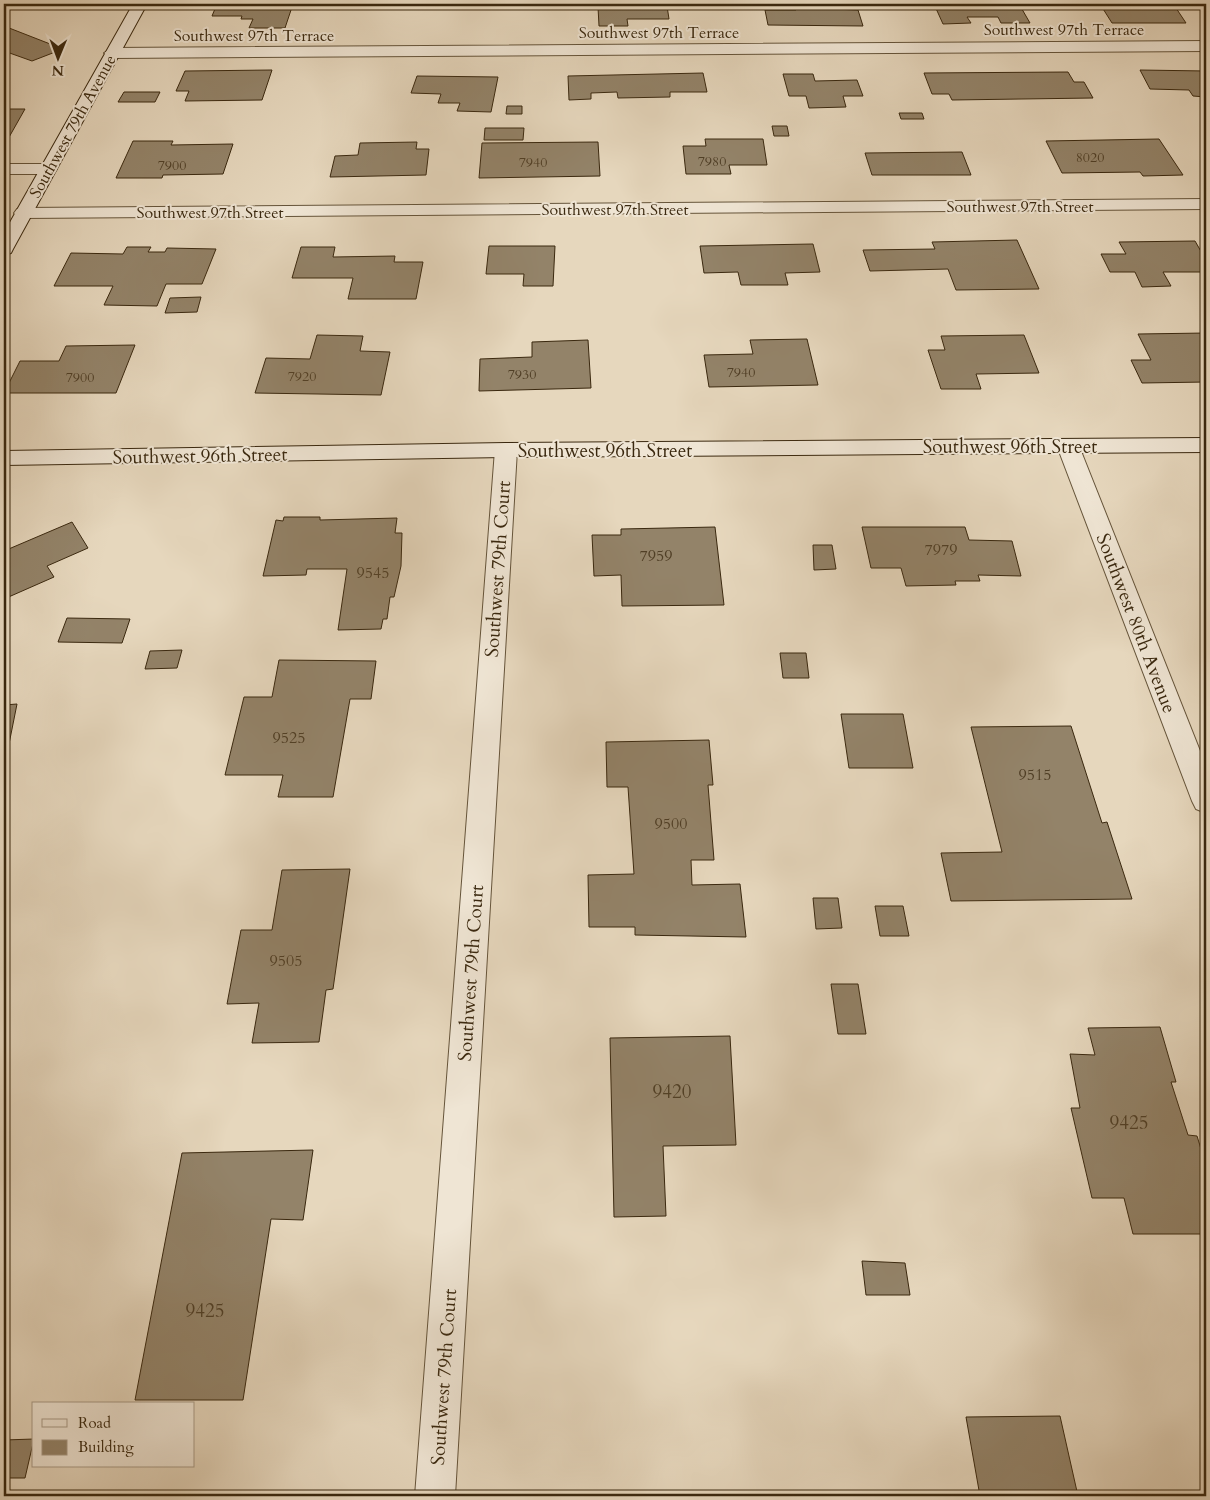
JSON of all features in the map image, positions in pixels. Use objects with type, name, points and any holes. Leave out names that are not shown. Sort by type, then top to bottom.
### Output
[{"type":"street","name":"Southwest 79th Avenue","points":[[4,249],[140,4]]},
{"type":"street","name":"Southwest 97th Terrace","points":[[112,53],[1206,46]]},
{"type":"street","points":[[4,169],[48,169]]},
{"type":"street","name":"Southwest 97th Street","points":[[23,213],[1206,204]]},
{"type":"street","name":"Southwest 96th Street","points":[[4,458],[506,450],[1206,445]]},
{"type":"street","name":"Southwest 80th Avenue","points":[[1068,446],[1206,801]]},
{"type":"street","name":"Southwest 79th Court","points":[[435,1496],[506,450]]},
{"type":"building","points":[[217,4],[293,4],[285,28],[249,28],[253,19],[241,19],[242,16],[212,16]]},
{"type":"building","points":[[794,4],[831,4],[832,9],[858,10],[863,26],[768,25],[765,10],[796,10]]},
{"type":"building","points":[[934,4],[1019,4],[1030,23],[1001,23],[998,17],[967,17],[971,23],[943,24]]},
{"type":"building","points":[[1100,4],[1166,4],[1169,8],[1176,8],[1186,23],[1112,23]]},
{"type":"building","points":[[667,6],[669,19],[627,19],[628,26],[599,26],[598,7]]},
{"type":"building","points":[[4,26],[63,49],[32,61],[4,51]]},
{"type":"building","points":[[272,70],[262,100],[185,101],[189,91],[176,91],[185,71]]},
{"type":"building","points":[[1140,70],[1206,71],[1206,97],[1193,96],[1189,90],[1150,89]]},
{"type":"building","points":[[1068,72],[1074,82],[1084,82],[1093,98],[952,100],[949,94],[932,94],[924,73]]},
{"type":"building","points":[[703,73],[707,92],[670,92],[670,97],[618,98],[617,92],[591,93],[591,99],[569,100],[568,76]]},
{"type":"building","points":[[783,74],[813,74],[815,81],[857,80],[863,96],[843,96],[846,107],[809,108],[806,96],[789,96]]},
{"type":"building","points":[[417,76],[498,77],[491,112],[457,111],[460,103],[438,103],[441,94],[411,93]]},
{"type":"building","points":[[124,92],[160,92],[155,102],[118,102]]},
{"type":"building","points":[[507,106],[522,106],[522,114],[506,114]]},
{"type":"building","points":[[4,109],[25,109],[8,139],[4,139]]},
{"type":"building","points":[[899,113],[922,113],[924,119],[901,119]]},
{"type":"building","points":[[772,126],[787,126],[789,136],[774,136]]},
{"type":"building","points":[[485,128],[524,128],[523,140],[484,140]]},
{"type":"building","points":[[705,139],[763,139],[767,165],[729,165],[731,174],[686,174],[683,146],[706,146]]},
{"type":"building","points":[[1159,139],[1183,175],[1143,176],[1140,172],[1062,173],[1046,141]]},
{"type":"building","points":[[133,141],[173,141],[171,145],[233,144],[223,174],[163,175],[162,178],[116,178]]},
{"type":"building","points":[[417,142],[416,149],[429,149],[426,175],[330,177],[335,156],[358,155],[360,143]]},
{"type":"building","points":[[598,142],[600,176],[479,178],[482,143]]},
{"type":"building","points":[[962,152],[971,175],[872,175],[865,153]]},
{"type":"building","points":[[1017,240],[1039,289],[956,290],[948,269],[870,271],[863,250],[935,249],[932,242]]},
{"type":"building","points":[[1195,241],[1206,260],[1206,272],[1163,272],[1171,286],[1142,287],[1135,272],[1110,272],[1101,254],[1126,254],[1119,242]]},
{"type":"building","points":[[813,244],[820,272],[785,273],[788,285],[741,285],[738,272],[704,273],[700,246]]},
{"type":"building","points":[[489,246],[555,246],[553,286],[523,286],[524,274],[486,274]]},
{"type":"building","points":[[127,247],[151,247],[148,252],[165,252],[167,248],[216,249],[202,284],[166,284],[157,306],[104,305],[113,286],[54,286],[71,253],[123,254]]},
{"type":"building","points":[[301,247],[335,247],[333,257],[395,256],[394,262],[423,262],[416,299],[348,299],[353,278],[292,278]]},
{"type":"building","points":[[201,297],[197,312],[165,313],[170,298]]},
{"type":"building","points":[[1206,333],[1206,382],[1142,383],[1131,360],[1151,360],[1138,334]]},
{"type":"building","points":[[317,335],[363,336],[360,351],[390,352],[381,395],[255,393],[266,358],[310,359]]},
{"type":"building","points":[[1024,335],[1039,373],[976,374],[981,389],[941,389],[928,350],[945,350],[941,336]]},
{"type":"building","points":[[807,339],[818,385],[709,387],[704,355],[753,354],[750,340]]},
{"type":"building","points":[[588,340],[591,388],[479,391],[480,359],[532,357],[532,342]]},
{"type":"building","points":[[135,345],[116,393],[4,393],[20,361],[59,361],[66,346]]},
{"type":"building","points":[[284,517],[320,517],[320,520],[397,518],[395,533],[402,533],[401,566],[394,597],[390,597],[387,619],[383,619],[381,629],[338,630],[347,569],[307,569],[306,575],[263,576],[276,520],[283,521]]},
{"type":"building","points":[[72,522],[88,548],[47,566],[54,577],[4,599],[4,551]]},
{"type":"building","points":[[715,527],[724,605],[622,606],[621,575],[594,576],[592,535],[621,535],[621,529]]},
{"type":"building","points":[[862,527],[965,527],[969,540],[1012,541],[1021,576],[978,575],[980,581],[955,581],[956,585],[906,586],[901,568],[871,568]]},
{"type":"building","points":[[813,545],[832,545],[836,569],[814,570]]},
{"type":"building","points":[[67,618],[130,619],[122,643],[58,642]]},
{"type":"building","points":[[182,650],[177,668],[145,669],[150,651]]},
{"type":"building","points":[[780,653],[806,653],[809,678],[783,678]]},
{"type":"building","points":[[279,660],[376,661],[371,699],[350,699],[333,797],[278,797],[283,775],[225,775],[244,697],[272,697]]},
{"type":"building","points":[[17,704],[4,769],[4,705]]},
{"type":"building","points":[[841,714],[903,714],[913,768],[849,768]]},
{"type":"building","points":[[1071,726],[1102,823],[1107,822],[1132,899],[951,901],[941,853],[1002,852],[971,727]]},
{"type":"building","points":[[709,740],[713,785],[708,785],[714,860],[691,860],[692,885],[740,884],[746,937],[635,935],[635,927],[589,927],[588,875],[634,874],[628,787],[607,787],[606,742]]},
{"type":"building","points":[[350,869],[333,989],[326,990],[319,1042],[252,1043],[259,1003],[227,1004],[241,930],[272,930],[282,870]]},
{"type":"building","points":[[813,898],[838,898],[842,928],[816,929]]},
{"type":"building","points":[[875,906],[903,906],[909,936],[880,936]]},
{"type":"building","points":[[831,984],[858,984],[866,1034],[838,1034]]},
{"type":"building","points":[[1160,1027],[1176,1082],[1171,1082],[1188,1135],[1197,1136],[1206,1165],[1206,1179],[1201,1179],[1206,1195],[1206,1234],[1133,1234],[1124,1198],[1092,1198],[1071,1108],[1080,1108],[1070,1054],[1095,1055],[1088,1028]]},
{"type":"building","points":[[730,1036],[736,1145],[663,1146],[666,1216],[614,1217],[610,1038]]},
{"type":"building","points":[[313,1150],[303,1220],[271,1219],[243,1400],[135,1400],[182,1153]]},
{"type":"building","points":[[862,1261],[905,1263],[910,1295],[866,1295]]},
{"type":"building","points":[[1060,1416],[1078,1496],[980,1496],[966,1417]]},
{"type":"building","points":[[32,1439],[32,1448],[25,1478],[4,1478],[4,1440]]}]
